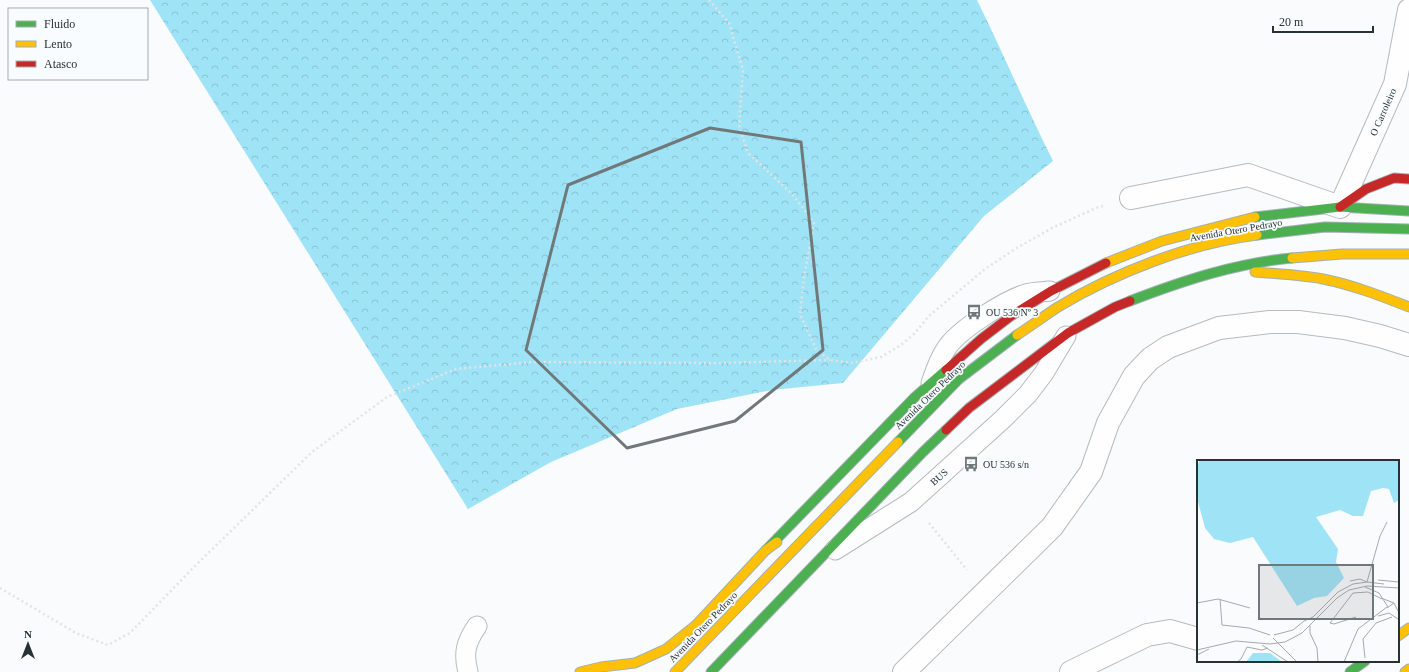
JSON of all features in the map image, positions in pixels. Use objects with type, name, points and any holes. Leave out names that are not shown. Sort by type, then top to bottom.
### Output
[{"type":"main road","points":[[1340,207],[1366,189],[1394,178],[1409,179]]},
{"type":"main road","points":[[1051,290],[1098,266],[1162,240],[1255,217],[1340,207],[1409,211]]},
{"type":"main road","name":"Avenida Otero Pedrayo","points":[[675,672],[865,475],[965,374],[1008,340],[1058,307],[1115,277],[1188,249],[1250,236],[1325,227],[1409,229]]},
{"type":"main road","points":[[711,672],[923,452],[969,408],[1068,333],[1122,304],[1169,286],[1223,270],[1285,259],[1328,255],[1409,254]]},
{"type":"main road","points":[[1223,270],[1309,277],[1343,284],[1385,297],[1409,307]]},
{"type":"main road","points":[[580,672],[601,667],[636,663],[666,649],[696,625],[766,550],[914,398],[931,383]]},
{"type":"main road","points":[[766,550],[865,475],[914,398]]},
{"type":"main road","points":[[1399,635],[1409,628]]},
{"type":"main road","points":[[1350,672],[1364,662]]},
{"type":"main road","points":[[1405,672],[1409,669]]},
{"type":"street","name":"O Carroleiro","points":[[1340,207],[1395,84],[1409,10]]},
{"type":"street","points":[[1131,198],[1248,175],[1340,207]]},
{"type":"street","points":[[904,672],[1052,527],[1091,472],[1108,423],[1134,376],[1150,359],[1168,347],[1219,328],[1270,322],[1298,322],[1345,328],[1380,336],[1409,345]]},
{"type":"street","points":[[1071,672],[1147,635],[1170,631],[1197,639]]},
{"type":"lane","points":[[931,383],[935,369],[946,348],[960,333],[1005,303],[1025,294],[1051,290]]},
{"type":"lane","name":"BUS","points":[[818,560],[911,502],[1003,419],[1028,394],[1044,373],[1068,333]]},
{"type":"lane","points":[[468,672],[465,660],[469,639],[477,626]]},
{"type":"path","points":[[709,0],[729,23],[743,70],[739,125],[748,153],[793,195],[814,223],[804,277],[800,314],[816,349],[830,360]]},
{"type":"path","points":[[0,588],[76,633],[108,645],[130,633],[195,566],[312,452],[387,397],[456,369],[533,362],[720,363],[830,360],[851,363],[881,357],[901,345],[914,334],[929,316],[985,269],[1015,249],[1052,228],[1096,208],[1131,198]]},
{"type":"path","points":[[926,519],[986,593]]},
{"type":"highlighted area","points":[[710,128],[801,142],[823,350],[735,421],[627,448],[526,350],[568,185]]},
{"type":"green space","points":[[150,0],[977,0],[1053,161],[984,216],[843,383],[772,390],[677,409],[551,462],[468,509]]},
{"type":"traffic: fast","points":[[1255,217],[1340,207],[1409,211]]},
{"type":"traffic: fast","points":[[1257,235],[1325,227],[1409,229]]},
{"type":"traffic: fast","points":[[1130,301],[1210,274],[1250,264],[1292,258]]},
{"type":"traffic: fast","points":[[898,442],[959,379],[1017,335]]},
{"type":"traffic: fast","points":[[766,550],[914,398],[946,370]]},
{"type":"traffic: fast","points":[[711,672],[946,430]]},
{"type":"traffic: fast","points":[[1350,672],[1364,662]]},
{"type":"traffic: slow","points":[[1106,263],[1162,241],[1255,217]]},
{"type":"traffic: slow","points":[[1017,335],[1080,294],[1128,271],[1180,252],[1232,239],[1257,235]]},
{"type":"traffic: slow","points":[[1292,258],[1342,254],[1409,254]]},
{"type":"traffic: slow","points":[[1255,272],[1306,276],[1334,281],[1367,291],[1409,307]]},
{"type":"traffic: slow","points":[[675,672],[898,442]]},
{"type":"traffic: slow","points":[[580,672],[601,667],[635,663],[666,649],[696,625],[766,550],[777,542]]},
{"type":"traffic: slow","points":[[1399,635],[1409,628]]},
{"type":"traffic: slow","points":[[1405,672],[1409,669]]},
{"type":"traffic: jam","points":[[1340,207],[1366,189],[1394,178],[1409,179]]},
{"type":"traffic: jam","points":[[946,370],[981,339],[1011,316],[1051,291],[1106,263]]},
{"type":"traffic: jam","points":[[946,430],[969,408],[1068,333],[1115,307],[1130,301]]},
{"type":"place","name":"OU 536 Nº 3","points":[[974,312]]},
{"type":"place","name":"OU 536 s/n","points":[[971,464]]}]
